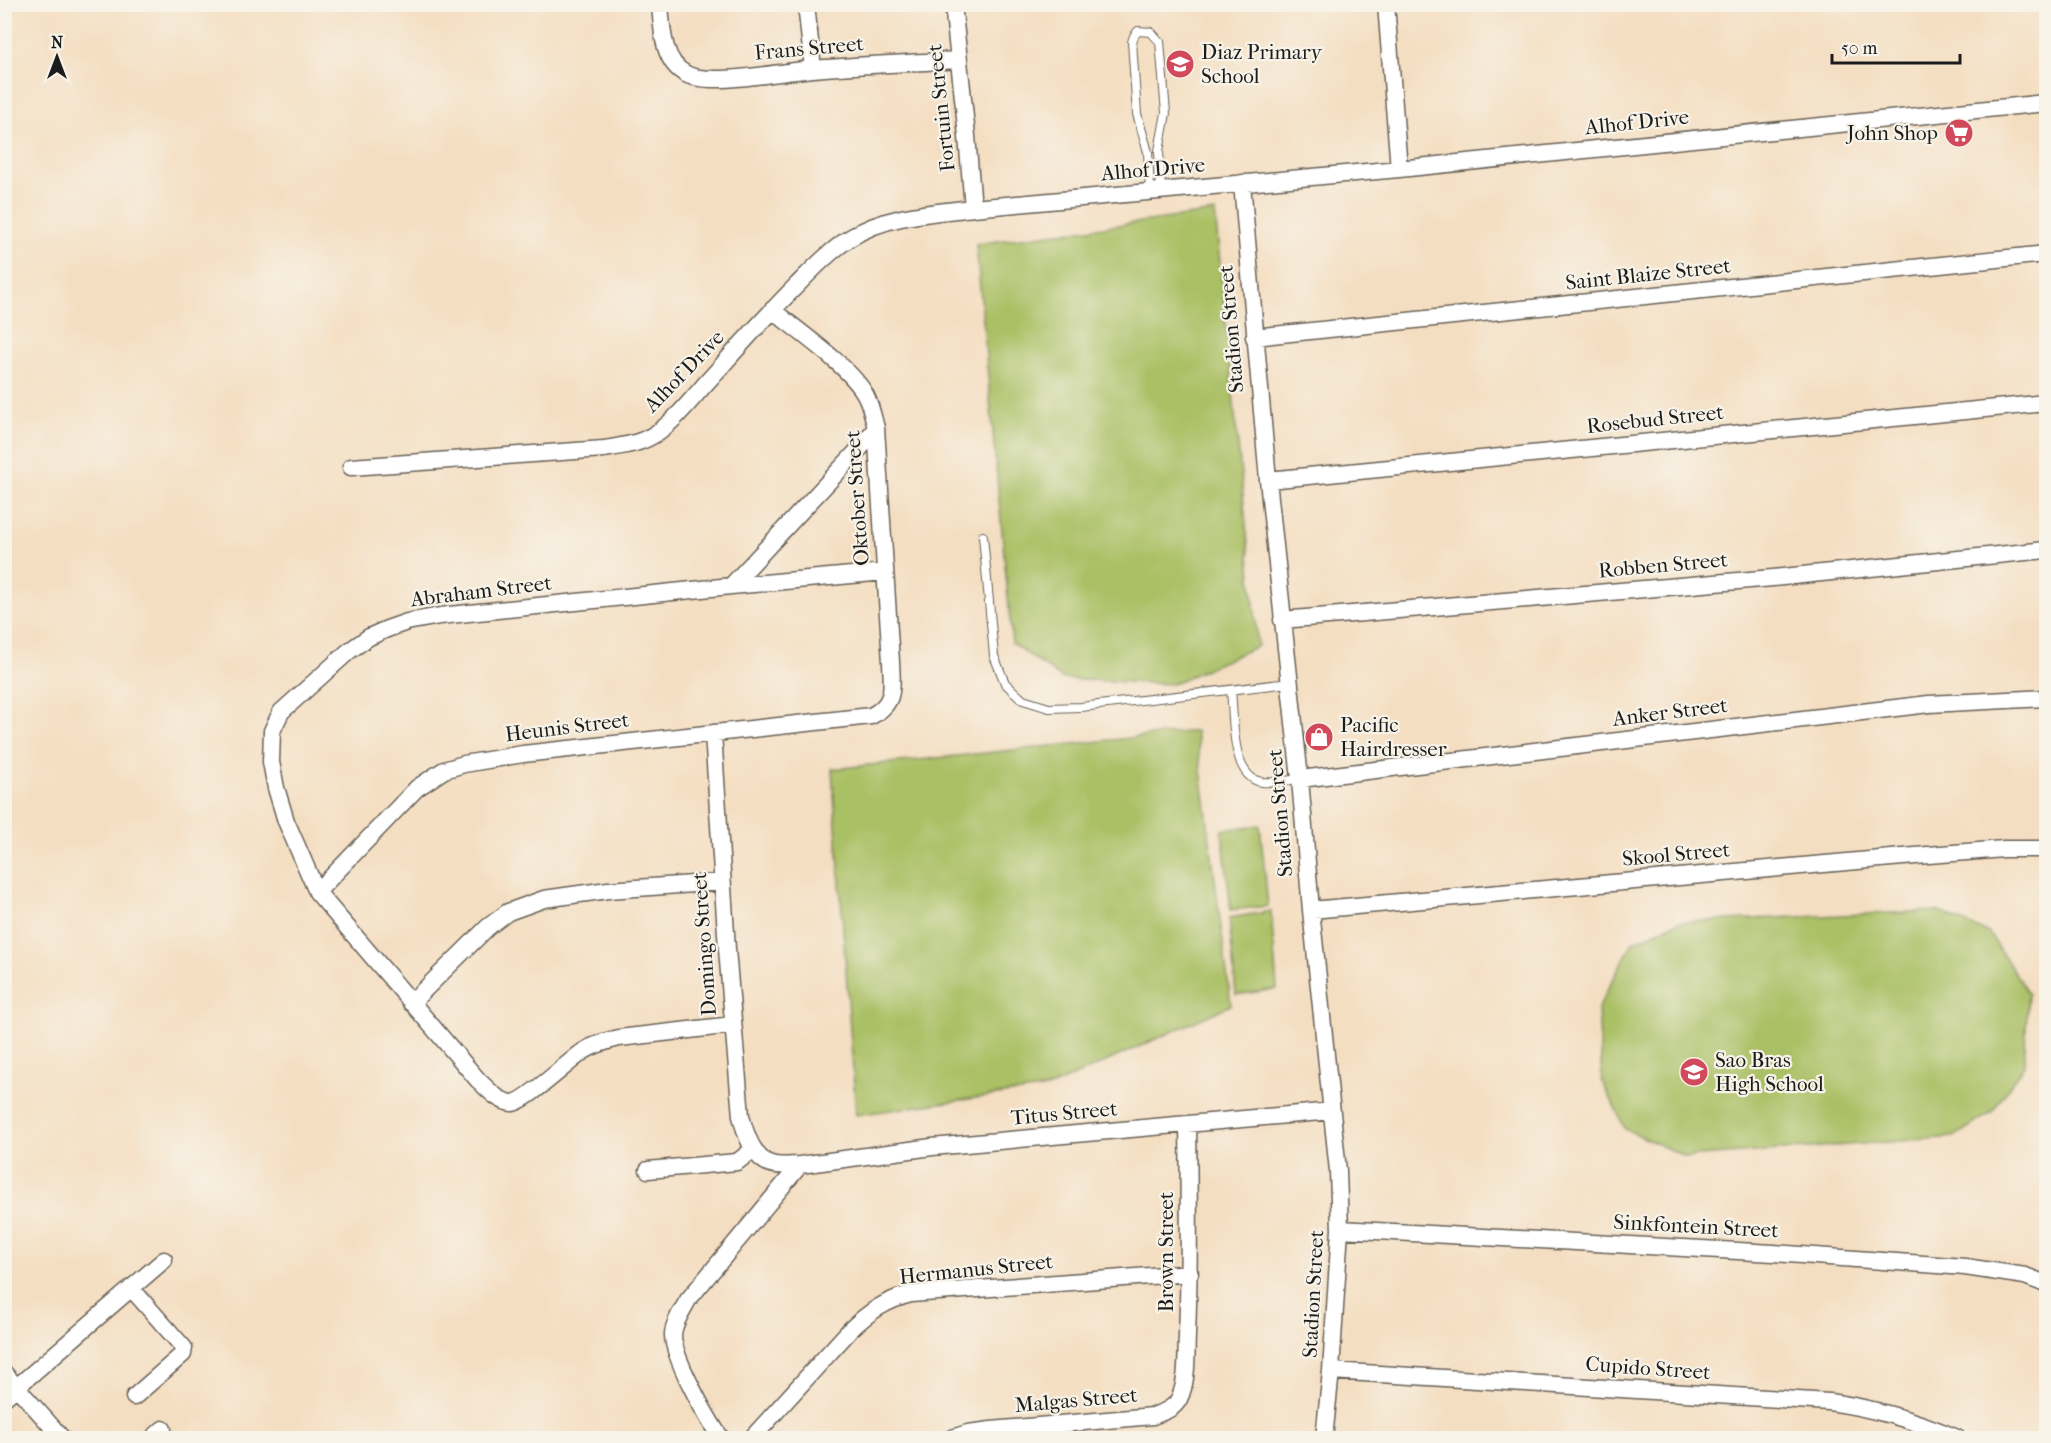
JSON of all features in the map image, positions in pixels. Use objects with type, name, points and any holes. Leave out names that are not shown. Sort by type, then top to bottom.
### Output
[{"type":"street","name":"Frans Street","points":[[660,4],[663,34],[670,60],[686,75],[719,79],[813,69],[959,60]]},
{"type":"street","points":[[806,4],[813,69]]},
{"type":"street","name":"Fortuin Street","points":[[953,4],[973,208]]},
{"type":"street","points":[[1386,4],[1399,169]]},
{"type":"street","name":"Alhof Drive","points":[[351,467],[603,449],[633,444],[655,434],[668,424],[772,310],[826,256],[851,237],[883,222],[973,208],[1399,169],[2046,103]]},
{"type":"street","name":"Stadion Street","points":[[1242,183],[1254,337],[1332,1111],[1340,1229],[1331,1371],[1324,1438]]},
{"type":"street","name":"Saint Blaize Street","points":[[1254,337],[2046,254]]},
{"type":"street","name":"Oktober Street","points":[[772,310],[846,370],[866,395],[876,428],[892,689],[886,705],[880,712],[871,716]]},
{"type":"street","name":"Rosebud Street","points":[[1268,480],[2046,403]]},
{"type":"street","points":[[731,586],[876,428]]},
{"type":"street","name":"Robben Street","points":[[1282,620],[1773,578],[2046,550]]},
{"type":"street","name":"Abraham Street","points":[[733,1025],[619,1038],[603,1042],[564,1065],[526,1098],[514,1103],[498,1098],[484,1086],[411,1004],[317,892],[286,821],[276,788],[271,762],[272,731],[281,712],[349,651],[369,637],[407,622],[440,616],[885,572]]},
{"type":"street","name":"Anker Street","points":[[1300,779],[1929,704],[2046,698]]},
{"type":"street","name":"Heunis Street","points":[[317,892],[417,788],[444,770],[464,764],[512,756],[871,716]]},
{"type":"street","name":"Domingo Street","points":[[713,733],[722,882],[741,1116],[749,1142],[754,1149]]},
{"type":"street","name":"Skool Street","points":[[1311,910],[1892,858],[2004,849],[2046,849]]},
{"type":"street","points":[[411,1004],[488,927],[508,912],[544,899],[608,890],[722,882]]},
{"type":"street","name":"Titus Street","points":[[754,1149],[769,1164],[800,1165],[932,1147],[1332,1111]]},
{"type":"street","name":"Brown Street","points":[[1184,1381],[1190,1273],[1188,1124]]},
{"type":"street","points":[[648,1170],[737,1162],[754,1149]]},
{"type":"street","points":[[721,1438],[692,1386],[675,1349],[673,1335],[677,1320],[688,1300],[800,1165]]},
{"type":"street","name":"Sinkfontein Street","points":[[1340,1229],[1774,1253],[1965,1267],[2025,1276],[2046,1284]]},
{"type":"street","points":[[11,1392],[164,1260]]},
{"type":"street","name":"Hermanus Street","points":[[752,1438],[850,1330],[883,1303],[897,1297],[911,1294],[1190,1273]]},
{"type":"street","points":[[131,1288],[184,1348],[183,1353],[134,1397]]},
{"type":"street","name":"Cupido Street","points":[[1331,1371],[1829,1402],[1892,1414],[1958,1438]]},
{"type":"street","points":[[4,1373],[11,1392],[62,1438]]},
{"type":"street","name":"Malgas Street","points":[[952,1438],[992,1430],[1153,1416],[1174,1407],[1180,1398],[1184,1381]]},
{"type":"lane","points":[[1138,31],[1151,32],[1160,42],[1166,113],[1156,191],[1137,114],[1132,42],[1138,31]]},
{"type":"lane","points":[[983,536],[994,656],[1005,683],[1023,700],[1049,708],[1081,707],[1289,683]]},
{"type":"lane","points":[[1232,690],[1237,754],[1243,768],[1250,777],[1261,782],[1300,779]]},
{"type":"green space","points":[[1215,212],[1258,646],[1172,684],[1063,679],[1012,643],[976,244]]},
{"type":"green space","points":[[1196,731],[1231,1005],[1048,1088],[856,1115],[832,769]]},
{"type":"green space","points":[[1260,825],[1268,906],[1231,910],[1222,830]]},
{"type":"green space","points":[[1271,911],[1277,989],[1236,995],[1229,918]]},
{"type":"green space","points":[[1937,911],[1989,933],[2028,993],[2024,1065],[1992,1112],[1954,1137],[1686,1157],[1625,1129],[1602,1080],[1598,1008],[1633,942],[1678,922]]},
{"type":"place","name":"Diaz Primary School","points":[[1180,64]]},
{"type":"place","name":"John Shop","points":[[1959,133]]},
{"type":"place","name":"Pacific Hairdresser","points":[[1319,737]]},
{"type":"place","name":"Sao Bras High School","points":[[1694,1072]]}]
